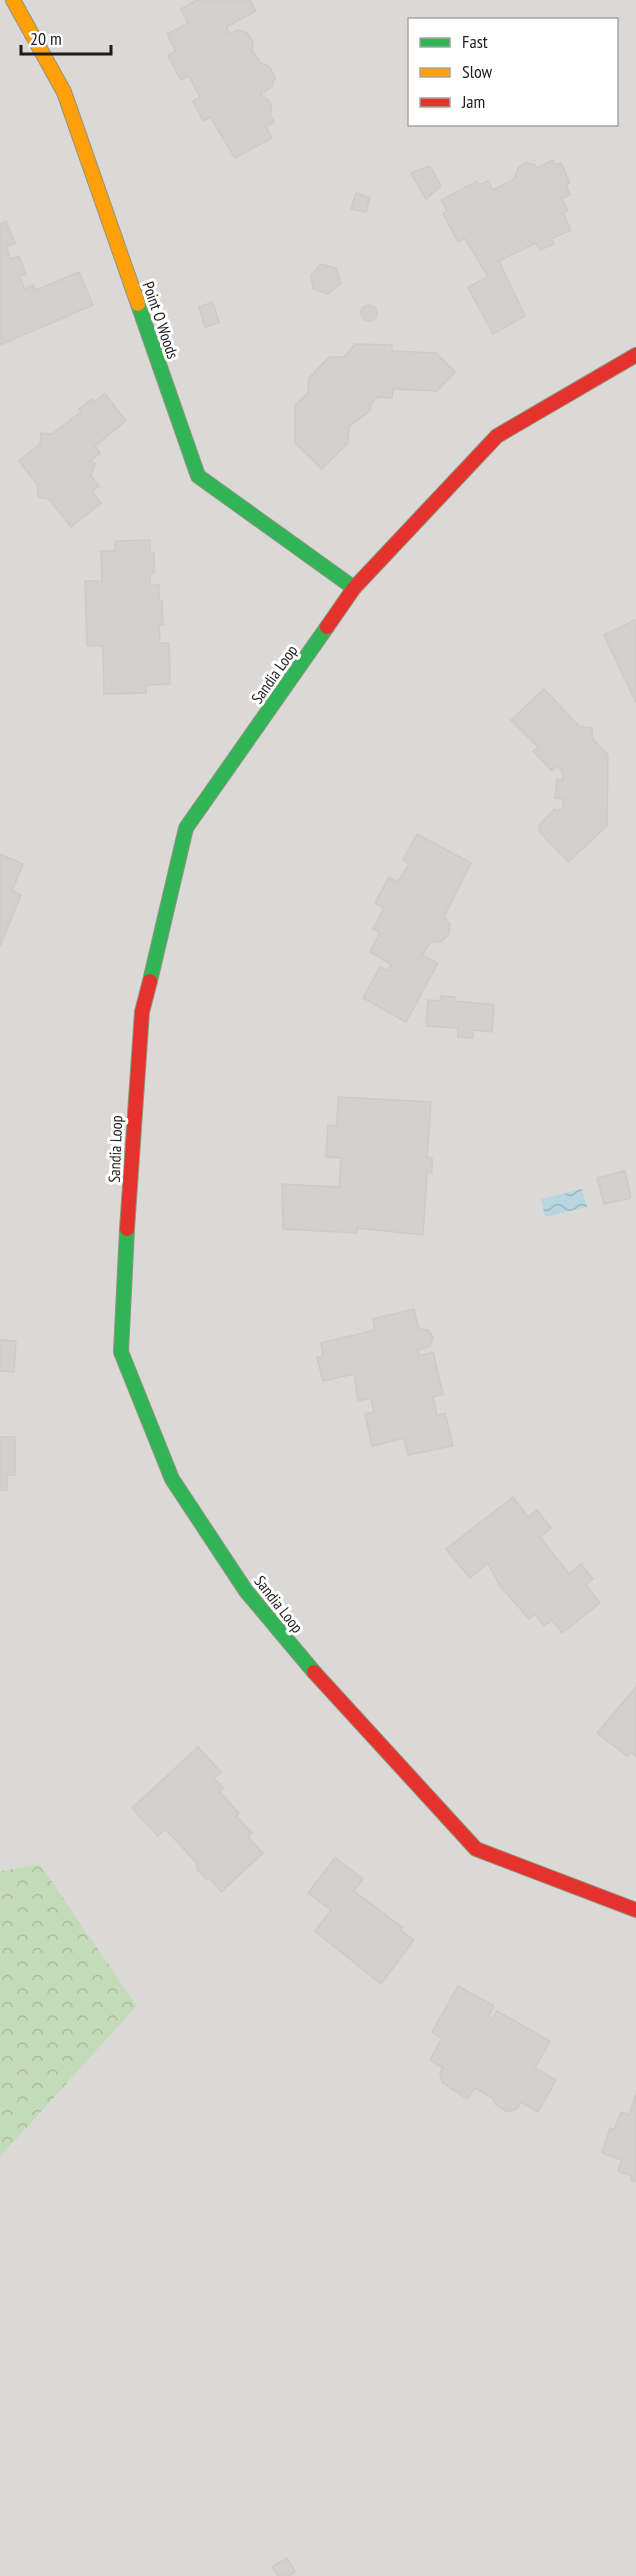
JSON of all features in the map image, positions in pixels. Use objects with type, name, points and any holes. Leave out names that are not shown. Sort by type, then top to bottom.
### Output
[{"type":"street","name":"Point O Woods","points":[[13,0],[64,92],[198,476],[354,588]]},
{"type":"street","name":"Sandia Loop","points":[[636,355],[497,436],[354,588],[186,828],[142,1012],[134,1102],[121,1352],[172,1479],[246,1591],[286,1641],[476,1849],[636,1910]]},
{"type":"shaded area","points":[[0,0],[636,0],[636,2576],[0,2576],[0,2157],[137,2006],[40,1864],[0,1871]]},
{"type":"green space","points":[[40,1864],[137,2006],[0,2157],[0,1871]]},
{"type":"water","points":[[582,1189],[587,1207],[545,1217],[541,1199]]},
{"type":"building","points":[[197,0],[250,0],[256,11],[226,27],[230,34],[238,30],[247,33],[253,42],[252,50],[260,63],[269,66],[275,77],[272,87],[260,94],[268,100],[272,108],[270,115],[274,122],[266,126],[272,138],[235,158],[210,117],[203,121],[193,101],[200,97],[189,76],[181,80],[168,56],[176,51],[167,34],[188,23],[181,9]]},
{"type":"building","points":[[553,160],[555,165],[561,163],[570,183],[566,185],[570,195],[562,198],[568,210],[563,213],[571,230],[551,239],[554,244],[540,250],[536,243],[499,261],[525,316],[493,334],[468,287],[488,277],[465,238],[458,242],[443,213],[447,211],[441,200],[477,181],[479,185],[488,181],[493,190],[514,179],[518,168],[525,163],[535,165],[537,168]]},
{"type":"building","points":[[430,166],[441,186],[426,199],[411,173]]},
{"type":"building","points":[[356,193],[370,198],[366,212],[351,209]]},
{"type":"building","points":[[6,221],[15,243],[6,247],[11,259],[19,256],[26,274],[19,276],[25,289],[33,285],[36,290],[79,272],[93,305],[0,345],[0,224]]},
{"type":"building","points":[[321,264],[336,268],[341,283],[328,294],[313,289],[311,275]]},
{"type":"building","points":[[213,302],[219,323],[205,327],[199,307]]},
{"type":"building","points":[[369,305],[377,313],[369,321],[361,313]]},
{"type":"building","points":[[355,344],[392,345],[392,351],[436,353],[455,372],[437,391],[393,389],[392,398],[378,397],[371,404],[370,411],[349,426],[348,443],[322,469],[295,443],[295,405],[308,393],[309,378],[329,357],[344,357]]},
{"type":"building","points":[[105,394],[126,421],[95,446],[100,453],[89,462],[95,463],[91,476],[99,486],[92,491],[101,503],[71,527],[49,499],[38,497],[38,485],[19,461],[40,444],[41,433],[52,434],[81,412],[79,409],[92,399],[94,402]]},
{"type":"building","points":[[150,540],[150,553],[154,553],[154,573],[150,573],[150,585],[159,585],[163,625],[159,625],[160,643],[169,643],[170,684],[146,685],[146,693],[104,694],[103,646],[87,646],[85,581],[102,581],[101,551],[115,551],[115,541]]},
{"type":"building","points":[[636,620],[636,703],[604,635]]},
{"type":"building","points":[[544,689],[579,726],[592,728],[592,738],[608,755],[607,826],[568,862],[538,830],[541,828],[539,825],[555,809],[558,811],[563,807],[563,799],[555,798],[557,779],[563,780],[563,773],[557,766],[552,771],[533,751],[538,747],[511,720]]},
{"type":"building","points":[[417,834],[471,863],[444,917],[450,925],[449,934],[441,942],[430,942],[422,955],[438,963],[406,1022],[363,998],[380,967],[388,971],[391,964],[370,952],[380,933],[373,929],[384,908],[375,903],[389,877],[398,882],[409,864],[403,860]]},
{"type":"building","points":[[0,854],[23,864],[12,891],[21,895],[0,946]]},
{"type":"building","points":[[441,996],[455,997],[455,1001],[494,1005],[492,1032],[473,1030],[473,1038],[458,1037],[458,1028],[426,1026],[428,1000],[440,1001]]},
{"type":"building","points":[[338,1097],[431,1102],[427,1157],[432,1158],[432,1173],[427,1172],[423,1235],[357,1228],[357,1233],[283,1229],[282,1184],[339,1187],[341,1158],[326,1157],[328,1125],[337,1126]]},
{"type":"building","points":[[625,1171],[631,1198],[604,1204],[597,1178]]},
{"type":"building","points":[[414,1309],[419,1329],[428,1330],[433,1337],[430,1346],[418,1350],[419,1356],[433,1352],[443,1394],[433,1397],[437,1416],[445,1413],[453,1446],[408,1455],[404,1438],[372,1446],[365,1414],[374,1412],[371,1398],[358,1401],[354,1374],[323,1381],[317,1357],[323,1356],[321,1343],[375,1330],[373,1319]]},
{"type":"building","points":[[0,1340],[16,1341],[14,1372],[0,1371]]},
{"type":"building","points":[[0,1437],[15,1437],[15,1475],[7,1475],[7,1490],[0,1490]]},
{"type":"building","points":[[513,1497],[528,1517],[537,1510],[551,1528],[540,1537],[569,1574],[581,1564],[593,1579],[586,1585],[600,1603],[562,1633],[552,1620],[544,1626],[535,1614],[529,1619],[500,1586],[488,1563],[470,1578],[446,1549]]},
{"type":"building","points":[[636,1687],[636,1756],[631,1752],[627,1756],[597,1733]]},
{"type":"building","points":[[198,1747],[221,1772],[214,1778],[223,1788],[219,1791],[239,1813],[236,1816],[252,1833],[248,1837],[263,1853],[221,1892],[197,1869],[197,1863],[165,1829],[158,1836],[132,1808]]},
{"type":"building","points":[[335,1858],[363,1879],[354,1891],[403,1928],[400,1930],[414,1940],[381,1984],[315,1931],[331,1910],[308,1893]]},
{"type":"building","points":[[458,1986],[494,2006],[488,2016],[492,2019],[497,2011],[550,2041],[535,2068],[556,2080],[538,2112],[521,2102],[517,2109],[508,2112],[496,2105],[493,2098],[475,2088],[467,2099],[442,2082],[440,2073],[443,2068],[430,2060],[442,2038],[432,2032]]},
{"type":"building","points":[[636,2094],[636,2182],[631,2180],[632,2176],[618,2171],[622,2160],[602,2153],[610,2128],[614,2130],[621,2112],[629,2115]]},
{"type":"building","points":[[287,2558],[295,2572],[289,2576],[278,2576],[272,2567]]},
{"type":"traffic: fast","points":[[138,304],[198,476],[354,588]]},
{"type":"traffic: fast","points":[[150,981],[186,828],[327,627]]},
{"type":"traffic: fast","points":[[127,1229],[121,1352],[172,1479],[246,1591],[314,1672]]},
{"type":"traffic: slow","points":[[13,0],[64,92],[138,304]]},
{"type":"traffic: jam","points":[[327,627],[354,588],[497,436],[636,355]]},
{"type":"traffic: jam","points":[[127,1229],[142,1012],[150,981]]},
{"type":"traffic: jam","points":[[314,1672],[476,1849],[636,1910]]}]
